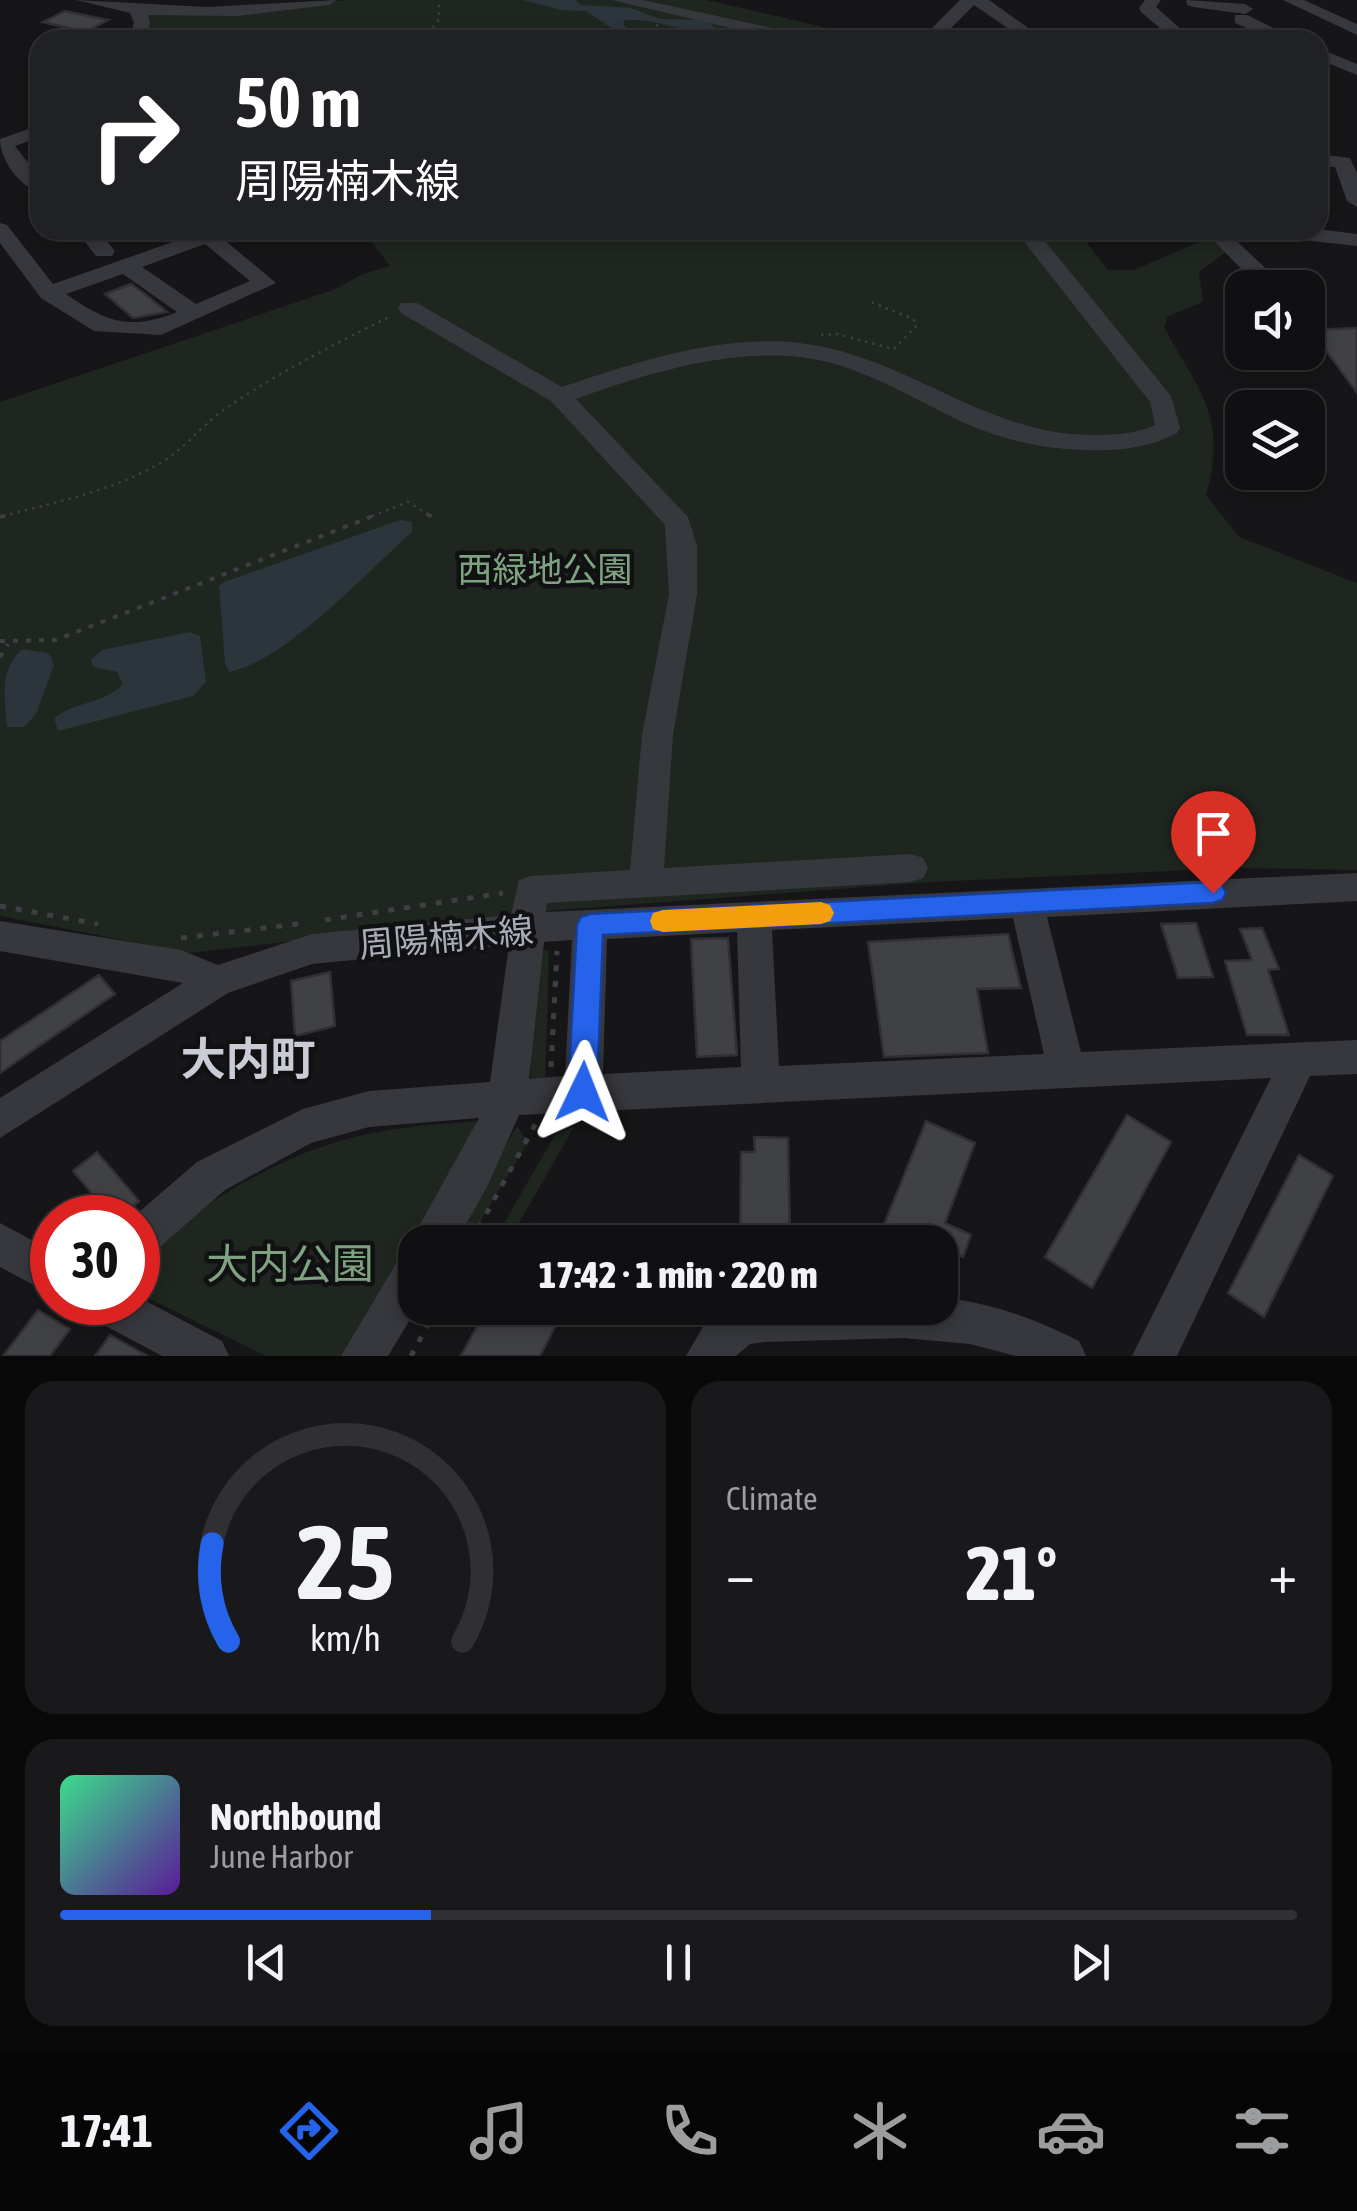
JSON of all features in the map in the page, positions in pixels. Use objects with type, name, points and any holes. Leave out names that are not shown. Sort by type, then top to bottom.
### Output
[{"type":"street","points":[[84,0],[138,11],[231,12],[330,0]]},
{"type":"street","points":[[620,0],[759,30]]},
{"type":"street","points":[[939,30],[969,0]]},
{"type":"street","points":[[978,0],[1021,30]]},
{"type":"street","points":[[1152,0],[1147,8],[1172,30]]},
{"type":"street","points":[[1291,0],[1357,30]]},
{"type":"street","points":[[1193,2],[1245,9],[1275,30]]},
{"type":"street","points":[[138,11],[140,30]]},
{"type":"street","points":[[1328,57],[1357,70]]},
{"type":"street","points":[[30,135],[2,145],[30,179]]},
{"type":"street","points":[[1328,161],[1343,162],[1357,201]]},
{"type":"street","points":[[0,229],[49,293],[94,324],[153,330],[265,283],[213,240]]},
{"type":"street","points":[[1328,237],[1357,240]]},
{"type":"street","points":[[95,240],[104,251]]},
{"type":"street","points":[[49,293],[197,240]]},
{"type":"street","points":[[560,396],[626,372],[736,354],[798,350],[875,370],[978,423],[1045,444],[1119,441],[1157,435],[1168,428],[1162,400],[1033,240]]},
{"type":"street","points":[[1223,240],[1254,270]]},
{"type":"street","points":[[125,265],[194,313]]},
{"type":"street","points":[[409,308],[560,396],[678,523],[685,546],[680,610],[656,748],[646,884]]},
{"type":"street","points":[[444,1225],[458,1203],[505,1098],[523,988],[533,890],[912,868]]},
{"type":"street","name":"周陽楠木線","points":[[0,1120],[216,980],[312,949],[527,928],[1357,886]]},
{"type":"street","points":[[1027,905],[1066,1070]]},
{"type":"street","points":[[754,916],[761,1086]]},
{"type":"street","points":[[583,1092],[590,925]]},
{"type":"street","points":[[0,936],[181,964],[216,980]]},
{"type":"street","points":[[160,1219],[211,1176],[303,1126],[369,1109],[583,1092],[1357,1057]]},
{"type":"street","points":[[1154,1356],[1300,1058]]},
{"type":"street","points":[[0,1244],[30,1261]]},
{"type":"street","points":[[363,1356],[398,1299]]},
{"type":"street","points":[[708,1356],[720,1340],[744,1324],[878,1316],[972,1320],[1036,1339],[1064,1356]]},
{"type":"street","points":[[148,1325],[208,1356]]},
{"type":"path","points":[[431,30],[439,19],[438,0]]},
{"type":"path","points":[[655,30],[666,10]]},
{"type":"path","points":[[798,350],[807,340],[826,334],[894,349],[917,325],[914,319],[871,302]]},
{"type":"path","points":[[0,517],[114,486],[158,465],[190,444],[218,414],[300,362],[409,308]]},
{"type":"path","points":[[0,641],[8,644],[56,640],[408,502],[436,520]]},
{"type":"path","points":[[0,657],[8,644]]},
{"type":"path","points":[[173,938],[252,932],[533,890]]},
{"type":"path","points":[[0,906],[115,927]]},
{"type":"path","points":[[411,1356],[428,1325]]},
{"type":"green space","points":[[346,0],[707,0],[836,30],[148,30],[143,13],[232,15]]},
{"type":"green space","name":"西緑地公園","points":[[369,240],[1085,240],[1108,270],[1134,270],[1204,240],[1218,240],[1229,250],[1199,272],[1203,302],[1168,316],[1164,327],[1199,389],[1212,425],[1214,445],[1206,495],[1239,537],[1357,583],[1357,870],[1237,868],[930,882],[559,910],[190,953],[0,916],[0,402],[333,290],[363,274],[390,266]]},
{"type":"green space","points":[[549,950],[545,1086],[530,1086],[535,951]]},
{"type":"green space","name":"大内公園","points":[[489,1121],[424,1225],[398,1225],[398,1267],[343,1356],[265,1356],[160,1304],[160,1240],[187,1219],[270,1168],[299,1155],[359,1136]]},
{"type":"green space","points":[[517,1126],[528,1142],[478,1225],[459,1225]]},
{"type":"green space","points":[[574,1127],[518,1225],[503,1225],[555,1135]]},
{"type":"shaded area","points":[[523,0],[576,0],[580,5],[631,8],[660,19],[704,20],[720,30],[690,30],[624,20],[623,25],[630,30],[614,30],[586,11],[561,10]]},
{"type":"shaded area","points":[[400,520],[412,522],[412,532],[325,612],[275,651],[229,672],[219,586]]},
{"type":"shaded area","points":[[190,632],[200,636],[206,682],[193,696],[58,731],[54,718],[116,691],[123,684],[117,672],[93,667],[91,660],[102,650]]},
{"type":"shaded area","points":[[22,649],[49,653],[54,665],[36,714],[24,727],[7,727],[7,674]]},
{"type":"building","points":[[65,11],[108,20],[90,30],[43,22]]},
{"type":"building","points":[[131,284],[167,312],[133,318],[105,294]]},
{"type":"building","points":[[1357,328],[1357,393],[1325,349],[1325,329]]},
{"type":"building","points":[[1196,923],[1213,977],[1178,978],[1161,924]]},
{"type":"building","points":[[1262,928],[1279,969],[1268,970],[1289,1035],[1247,1035],[1225,961],[1252,960],[1240,929]]},
{"type":"building","points":[[1008,934],[1021,988],[977,989],[988,1053],[884,1057],[868,942]]},
{"type":"building","points":[[728,938],[737,1055],[697,1057],[691,939]]},
{"type":"building","points":[[330,972],[335,1026],[295,1036],[291,981]]},
{"type":"building","points":[[99,975],[115,994],[0,1073],[0,1041]]},
{"type":"building","points":[[1127,1115],[1171,1142],[1092,1288],[1045,1257]]},
{"type":"building","points":[[926,1121],[975,1143],[945,1223],[949,1225],[884,1225]]},
{"type":"building","points":[[754,1137],[788,1138],[790,1225],[740,1225],[741,1152],[755,1152]]},
{"type":"building","points":[[97,1152],[134,1195],[93,1195],[73,1171]]},
{"type":"building","points":[[1299,1155],[1333,1176],[1264,1317],[1228,1293]]},
{"type":"building","points":[[958,1229],[971,1235],[963,1257],[958,1255]]},
{"type":"building","points":[[30,1321],[30,1325],[63,1325],[70,1329],[50,1356],[3,1356]]},
{"type":"building","points":[[478,1325],[556,1325],[540,1356],[461,1356]]},
{"type":"building","points":[[110,1335],[148,1356],[95,1356]]},
{"type":"slow traffic","points":[[663,921],[821,913]]},
{"type":"district","name":"大内町","points":[[248,1059]]},
{"type":"route","points":[[583,1092],[590,925],[1213,893]]}]
